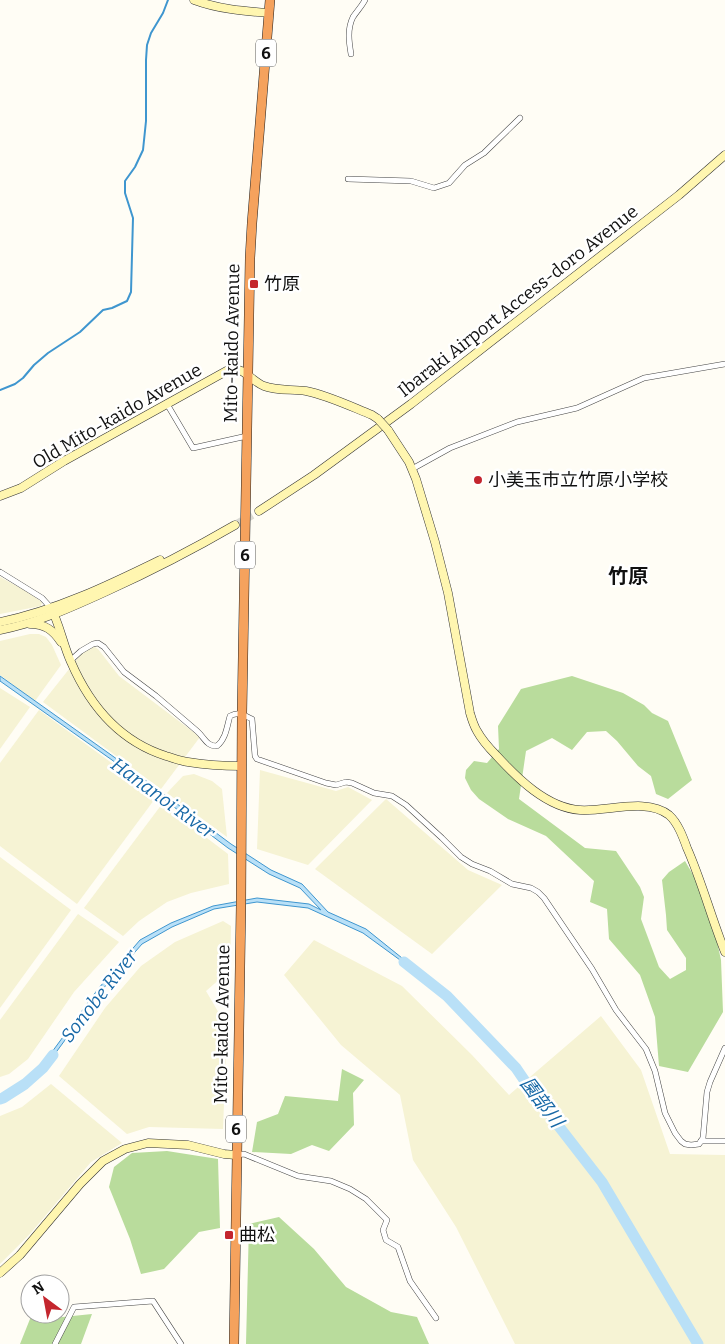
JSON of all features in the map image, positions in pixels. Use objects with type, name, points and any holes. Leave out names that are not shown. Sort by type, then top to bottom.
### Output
[{"type":"highway","name":"Mito-kaido Avenue","points":[[242,714],[252,223],[270,0]]},
{"type":"highway","name":"6","points":[[241,766],[242,714]]},
{"type":"highway","name":"Mito-kaido Avenue","points":[[234,1344],[241,893],[241,766]]},
{"type":"street","points":[[194,0],[226,9],[269,13]]},
{"type":"street","points":[[351,54],[349,28],[365,0]]},
{"type":"street","points":[[348,179],[410,180],[434,188],[450,183],[465,165],[486,151],[520,118]]},
{"type":"street","name":"Ibaraki Airport Access-doro Avenue","points":[[258,509],[314,475],[434,386],[679,195],[725,156]]},
{"type":"street","points":[[725,364],[644,378],[578,408],[517,422],[450,448],[412,469],[424,503],[448,593],[470,714],[480,737],[515,776],[553,803],[566,808],[581,810],[642,806],[667,813],[674,819],[693,861],[725,952]]},
{"type":"street","name":"Old Mito-kaido Avenue","points":[[0,496],[21,488],[64,461],[230,369],[235,368],[257,384],[268,388],[312,392],[372,415],[388,430],[412,469]]},
{"type":"street","points":[[166,404],[193,448],[247,436]]},
{"type":"street","points":[[28,624],[53,611],[166,563],[234,523]]},
{"type":"street","points":[[0,572],[42,598],[53,611],[70,661],[87,695],[109,723],[135,742],[159,754],[186,762],[241,766]]},
{"type":"street","points":[[0,622],[53,611]]},
{"type":"street","points":[[0,630],[37,624],[49,628],[66,650]]},
{"type":"street","points":[[70,661],[92,644],[98,643],[104,646],[124,672],[156,696],[203,736],[206,743],[211,746],[217,746],[221,743],[230,716],[235,713],[242,714],[252,719],[255,756],[257,759],[326,783],[336,785],[346,782],[352,783],[374,793],[392,796],[406,805],[461,857],[512,884],[538,892],[587,961],[616,1010],[646,1049],[655,1071],[665,1113],[681,1141],[685,1144],[699,1144],[703,1138],[708,1087],[725,1048]]},
{"type":"street","points":[[700,1141],[725,1141]]},
{"type":"street","points":[[0,1273],[20,1255],[80,1184],[103,1161],[125,1149],[148,1142],[188,1145],[224,1154],[244,1154],[298,1176],[331,1181],[366,1198],[386,1220],[386,1225],[382,1230],[386,1240],[398,1247],[410,1280],[436,1318]]},
{"type":"street","points":[[55,1344],[74,1307],[153,1301],[181,1344]]},
{"type":"shaded area","points":[[0,577],[42,602],[41,606],[0,614]]},
{"type":"shaded area","points":[[30,634],[39,634],[46,637],[52,645],[61,665],[35,701],[0,675],[0,641]]},
{"type":"shaded area","points":[[93,646],[98,649],[119,676],[200,737],[161,789],[43,702],[85,649]]},
{"type":"shaded area","points":[[0,688],[30,707],[0,749]]},
{"type":"shaded area","points":[[39,710],[157,796],[77,904],[0,846],[0,763]]},
{"type":"shaded area","points":[[260,770],[336,791],[348,787],[372,800],[308,865],[257,849]]},
{"type":"shaded area","points":[[194,774],[212,781],[222,789],[227,837],[167,793],[183,776]]},
{"type":"shaded area","points":[[386,799],[468,870],[502,885],[432,954],[315,869]]},
{"type":"shaded area","points":[[162,804],[228,854],[229,884],[191,893],[167,902],[139,921],[123,936],[84,908]]},
{"type":"shaded area","points":[[0,857],[71,910],[0,1008]]},
{"type":"shaded area","points":[[78,914],[119,942],[74,992],[28,1059],[9,1074],[0,1077],[0,1020]]},
{"type":"shaded area","points":[[223,921],[231,926],[230,970],[206,991],[227,1027],[223,1129],[149,1127],[127,1134],[59,1076],[105,1008],[141,966],[175,942]]},
{"type":"shaded area","points":[[314,940],[402,986],[472,1055],[509,1095],[601,1016],[641,1070],[670,1154],[725,1155],[725,1344],[515,1344],[456,1227],[413,1160],[400,1095],[341,1045],[284,975]]},
{"type":"shaded area","points":[[51,1084],[122,1143],[91,1162],[29,1235],[0,1264],[0,1116],[22,1107]]},
{"type":"green space","points":[[572,676],[623,693],[644,705],[652,713],[668,721],[692,780],[668,799],[656,794],[651,776],[638,766],[606,731],[587,732],[572,750],[552,738],[526,751],[519,799],[585,848],[616,851],[640,887],[644,897],[641,919],[659,967],[670,979],[686,970],[686,958],[667,930],[662,880],[669,872],[685,861],[702,890],[711,914],[721,960],[723,1012],[688,1072],[659,1066],[655,1017],[640,975],[609,939],[607,909],[590,902],[594,881],[546,836],[508,819],[479,799],[471,790],[465,778],[466,770],[474,761],[487,763],[499,749],[498,726],[521,689]]},
{"type":"green space","points":[[342,1069],[364,1080],[353,1093],[354,1125],[329,1151],[312,1145],[291,1154],[252,1152],[257,1122],[278,1114],[285,1096],[338,1101]]},
{"type":"green space","points":[[167,1151],[218,1159],[220,1228],[199,1232],[164,1269],[141,1274],[130,1239],[109,1187],[114,1167],[132,1153]]},
{"type":"green space","points":[[279,1217],[314,1249],[346,1287],[391,1312],[417,1317],[429,1344],[246,1344],[249,1224]]},
{"type":"green space","points":[[92,1314],[81,1344],[20,1344],[28,1324],[70,1324],[70,1316]]},
{"type":"water","name":"Hananoi River","points":[[0,676],[114,757],[231,844],[271,870],[302,884],[328,912],[366,929],[448,995],[363,933],[308,908],[257,902],[214,909],[172,927],[142,944],[101,991],[46,1066],[41,1067],[98,989],[140,940],[171,923],[213,906],[257,898],[309,904],[321,910],[300,888],[269,874],[228,848],[112,760],[0,681]]},
{"type":"waterway","points":[[0,390],[15,384],[23,378],[48,353],[80,332],[103,310],[127,301],[131,292],[133,218],[125,193],[125,181],[135,167],[143,150],[146,121],[147,45],[168,0]]},
{"type":"waterway","name":"園部川","points":[[404,962],[447,996],[516,1068],[602,1182],[698,1344]]},
{"type":"waterway","name":"Sonobe River","points":[[0,1099],[25,1084],[43,1068],[53,1055]]},
{"type":"tunnel","points":[[235,525],[259,511]]},
{"type":"place","name":"竹原","points":[[254,284]]},
{"type":"place","name":"小美玉市立竹原小学校","points":[[478,480]]},
{"type":"place","name":"曲松","points":[[229,1235]]},
{"type":"district","name":"竹原","points":[[628,576]]}]
